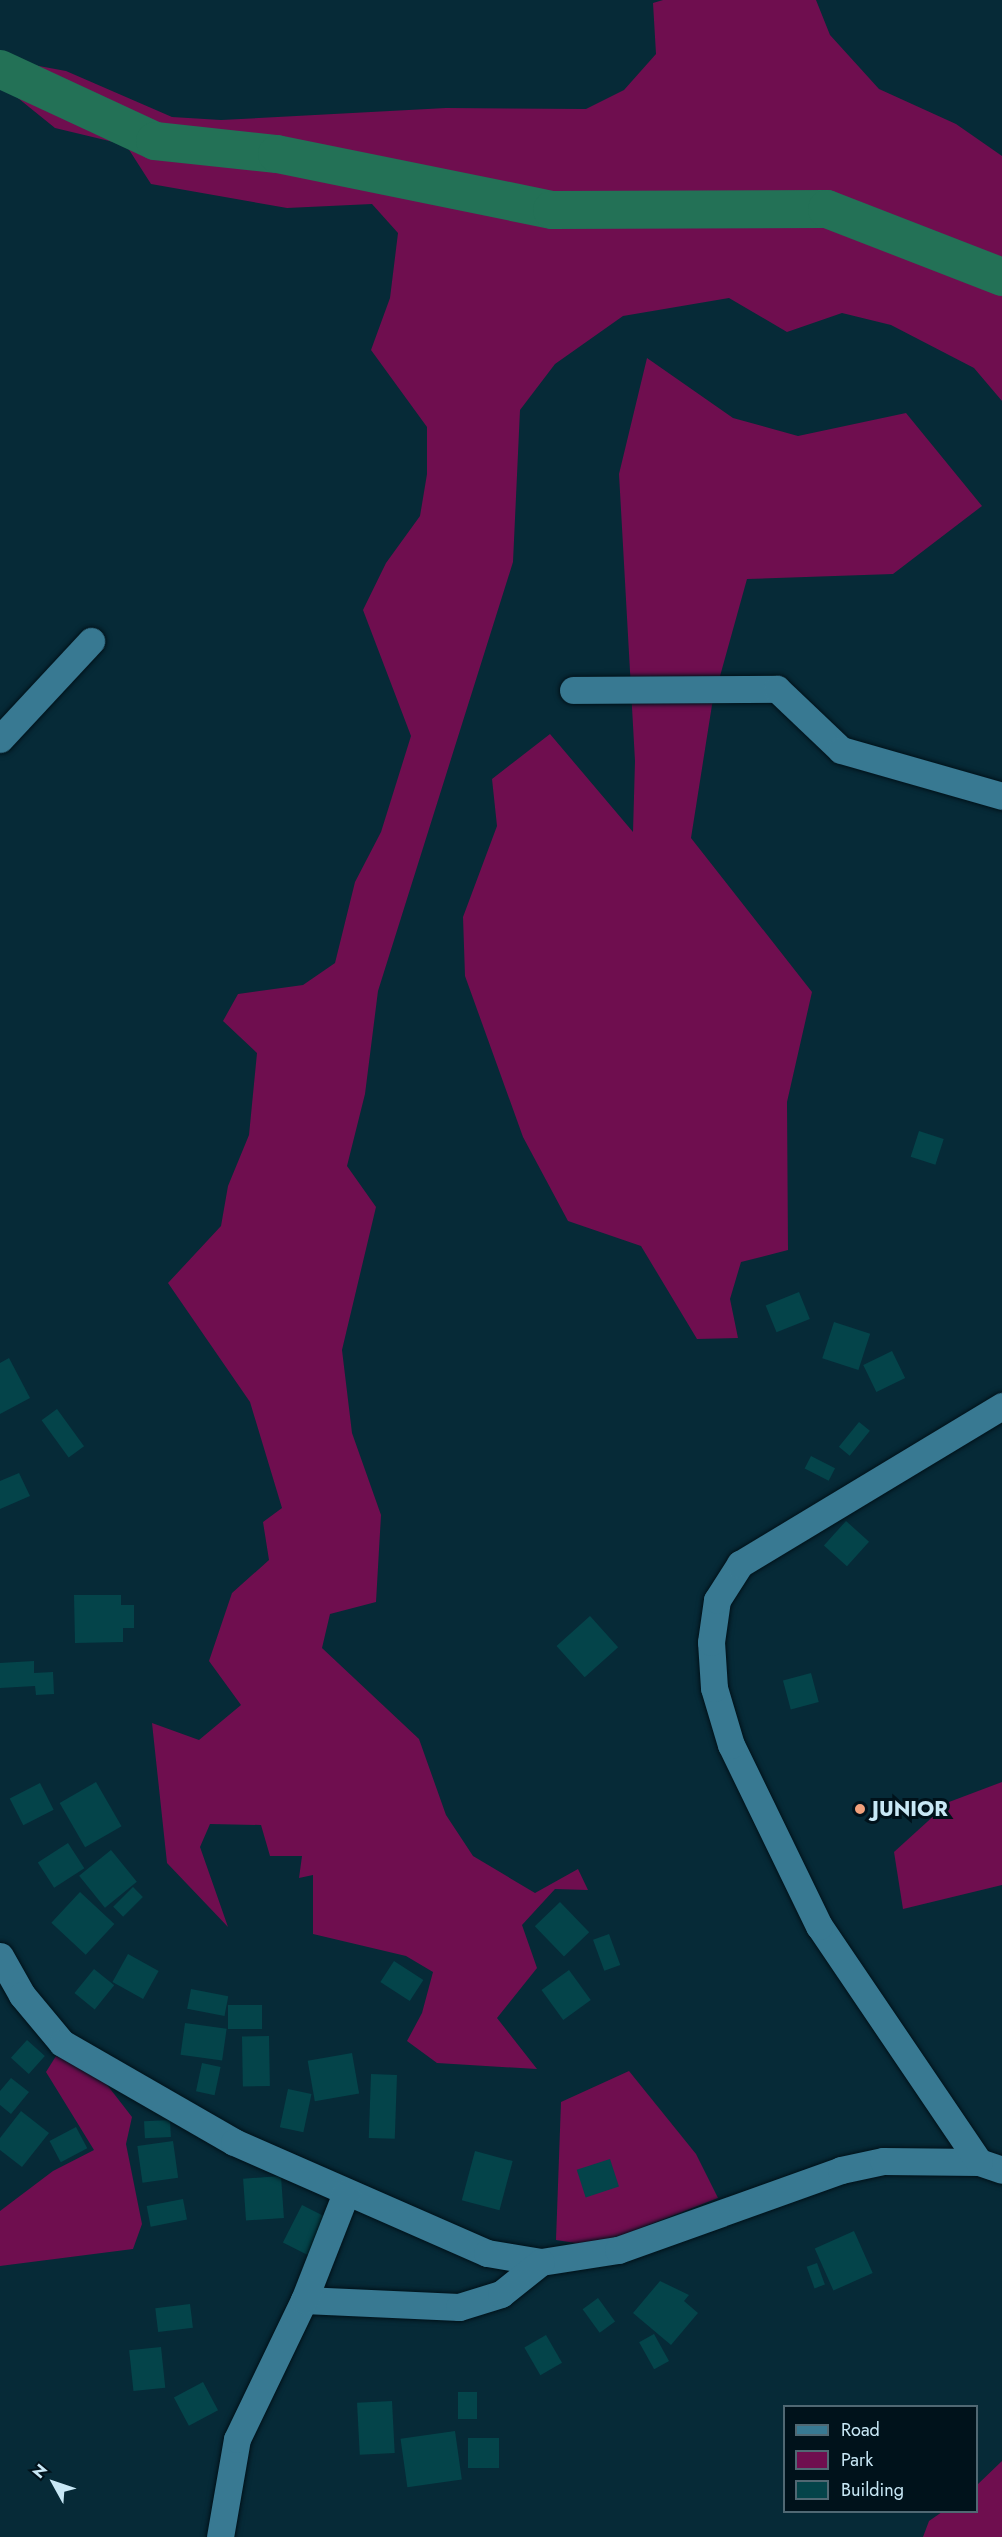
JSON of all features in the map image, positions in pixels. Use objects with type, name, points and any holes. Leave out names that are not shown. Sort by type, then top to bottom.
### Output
[{"type":"street","points":[[0,739],[91,641]]},
{"type":"street","points":[[573,690],[777,690],[841,750],[1002,796]]},
{"type":"street","points":[[990,2166],[824,1936],[732,1745],[714,1688],[711,1642],[717,1600],[740,1564],[1002,1406]]},
{"type":"street","points":[[0,1956],[22,1995],[62,2043],[234,2142],[466,2247],[541,2262],[618,2250],[841,2170],[913,2158],[990,2166]]},
{"type":"street","points":[[220,2537],[237,2439],[304,2300],[346,2193]]},
{"type":"street","points":[[304,2300],[470,2305],[501,2294],[541,2262]]},
{"type":"green space","points":[[663,0],[816,0],[830,35],[879,89],[956,124],[1002,156],[1002,401],[974,368],[891,325],[842,313],[787,332],[729,298],[623,316],[555,364],[520,410],[513,562],[378,991],[365,1094],[347,1166],[376,1207],[342,1350],[352,1433],[381,1515],[376,1602],[330,1614],[322,1648],[419,1739],[446,1815],[473,1856],[535,1893],[578,1869],[588,1890],[555,1889],[522,1925],[537,1968],[497,2018],[537,2069],[437,2063],[407,2041],[422,2013],[433,1972],[406,1956],[313,1934],[313,1875],[299,1878],[302,1856],[270,1856],[261,1825],[210,1824],[200,1847],[228,1927],[167,1863],[152,1723],[199,1740],[241,1705],[209,1661],[232,1593],[269,1560],[263,1522],[282,1508],[250,1402],[168,1283],[221,1226],[228,1186],[249,1135],[257,1053],[223,1021],[238,994],[303,985],[335,963],[355,882],[381,832],[411,736],[363,610],[386,563],[420,516],[427,474],[427,427],[371,350],[390,298],[398,233],[372,204],[287,208],[151,184],[126,145],[55,128],[3,86],[28,64],[66,71],[172,117],[221,120],[446,108],[586,109],[624,90],[656,54],[653,3]]},
{"type":"green space","points":[[647,358],[733,418],[798,436],[906,413],[982,506],[893,574],[747,579],[712,705],[691,838],[812,992],[787,1102],[788,1250],[741,1262],[730,1299],[738,1338],[697,1339],[641,1246],[568,1221],[523,1137],[465,976],[463,917],[497,826],[492,779],[550,734],[633,832],[635,761],[619,474]]},
{"type":"green space","points":[[1002,1782],[1002,1885],[903,1909],[894,1852],[949,1802]]},
{"type":"green space","points":[[56,2056],[101,2077],[132,2117],[126,2144],[142,2224],[133,2249],[0,2266],[0,2211],[53,2171],[94,2150],[46,2072]]},
{"type":"green space","points":[[629,2071],[696,2154],[718,2198],[595,2246],[556,2240],[561,2102]]},
{"type":"green space","points":[[1002,2461],[1002,2537],[923,2537],[929,2521],[941,2513],[978,2513],[978,2484]]},
{"type":"building","points":[[919,1131],[944,1139],[935,1165],[911,1157]]},
{"type":"building","points":[[799,1292],[810,1319],[776,1332],[766,1305]]},
{"type":"building","points":[[834,1322],[870,1334],[858,1370],[822,1358]]},
{"type":"building","points":[[892,1351],[905,1378],[876,1392],[863,1365]]},
{"type":"building","points":[[9,1358],[30,1398],[0,1414],[0,1363]]},
{"type":"building","points":[[57,1409],[84,1446],[69,1457],[42,1420]]},
{"type":"building","points":[[859,1422],[870,1431],[850,1456],[839,1447]]},
{"type":"building","points":[[811,1456],[835,1468],[829,1481],[805,1468]]},
{"type":"building","points":[[19,1473],[30,1496],[0,1509],[0,1481]]},
{"type":"building","points":[[846,1521],[869,1542],[847,1566],[824,1546]]},
{"type":"building","points":[[74,1595],[121,1595],[121,1605],[134,1605],[134,1628],[123,1628],[123,1642],[75,1643]]},
{"type":"building","points":[[590,1616],[618,1647],[585,1677],[557,1646]]},
{"type":"building","points":[[34,1661],[34,1673],[53,1672],[54,1694],[36,1695],[35,1686],[0,1688],[0,1663]]},
{"type":"building","points":[[811,1673],[819,1702],[791,1709],[783,1681]]},
{"type":"building","points":[[96,1782],[122,1826],[85,1847],[60,1803]]},
{"type":"building","points":[[40,1783],[54,1810],[23,1825],[10,1798]]},
{"type":"building","points":[[68,1843],[84,1868],[54,1888],[38,1863]]},
{"type":"building","points":[[111,1850],[137,1882],[105,1908],[79,1876]]},
{"type":"building","points":[[133,1887],[143,1897],[123,1917],[113,1907]]},
{"type":"building","points":[[80,1892],[114,1924],[86,1955],[51,1923]]},
{"type":"building","points":[[560,1902],[589,1932],[564,1957],[535,1926]]},
{"type":"building","points":[[609,1934],[620,1965],[604,1971],[593,1940]]},
{"type":"building","points":[[128,1954],[159,1971],[143,1999],[112,1982]]},
{"type":"building","points":[[394,1961],[423,1980],[410,2001],[380,1982]]},
{"type":"building","points":[[94,1969],[114,1985],[95,2009],[74,1993]]},
{"type":"building","points":[[569,1970],[591,2000],[563,2020],[541,1990]]},
{"type":"building","points":[[191,1989],[228,1996],[224,2016],[187,2009]]},
{"type":"building","points":[[228,2005],[262,2005],[262,2029],[228,2029]]},
{"type":"building","points":[[185,2023],[227,2029],[222,2061],[181,2055]]},
{"type":"building","points":[[242,2036],[269,2036],[270,2086],[243,2086]]},
{"type":"building","points":[[27,2040],[45,2056],[29,2074],[11,2058]]},
{"type":"building","points":[[352,2053],[359,2093],[315,2101],[308,2061]]},
{"type":"building","points":[[202,2063],[221,2067],[215,2095],[196,2091]]},
{"type":"building","points":[[371,2074],[397,2075],[395,2139],[369,2138]]},
{"type":"building","points":[[11,2078],[29,2092],[11,2114],[0,2105],[0,2091]]},
{"type":"building","points":[[288,2089],[311,2094],[303,2132],[280,2127]]},
{"type":"building","points":[[21,2111],[49,2133],[22,2167],[0,2150],[0,2138]]},
{"type":"building","points":[[170,2120],[171,2137],[145,2138],[144,2121]]},
{"type":"building","points":[[76,2127],[87,2148],[61,2162],[50,2141]]},
{"type":"building","points":[[173,2141],[178,2178],[142,2183],[137,2146]]},
{"type":"building","points":[[475,2151],[513,2161],[499,2210],[462,2200]]},
{"type":"building","points":[[610,2159],[619,2187],[586,2197],[577,2170]]},
{"type":"building","points":[[281,2176],[284,2218],[246,2221],[243,2179]]},
{"type":"building","points":[[183,2199],[187,2220],[151,2227],[147,2206]]},
{"type":"building","points":[[302,2205],[329,2219],[310,2256],[283,2242]]},
{"type":"building","points":[[854,2231],[873,2273],[833,2291],[815,2248]]},
{"type":"building","points":[[817,2263],[825,2285],[815,2288],[807,2267]]},
{"type":"building","points":[[660,2281],[689,2295],[684,2301],[698,2313],[671,2345],[633,2313]]},
{"type":"building","points":[[598,2298],[615,2321],[600,2333],[583,2309]]},
{"type":"building","points":[[190,2304],[193,2328],[158,2332],[155,2308]]},
{"type":"building","points":[[654,2334],[669,2361],[654,2369],[639,2342]]},
{"type":"building","points":[[546,2335],[562,2363],[540,2375],[524,2348]]},
{"type":"building","points":[[161,2347],[165,2388],[133,2391],[129,2350]]},
{"type":"building","points":[[203,2382],[218,2410],[189,2426],[174,2397]]},
{"type":"building","points":[[458,2392],[477,2392],[477,2419],[458,2419]]},
{"type":"building","points":[[392,2401],[395,2453],[360,2455],[357,2403]]},
{"type":"building","points":[[455,2431],[462,2480],[407,2487],[401,2439]]},
{"type":"building","points":[[468,2438],[499,2438],[499,2468],[468,2468]]},
{"type":"waterway","points":[[0,69],[155,141],[277,154],[552,210],[827,209],[1002,277]]},
{"type":"place","name":"JUNIOR","points":[[860,1809]]}]
